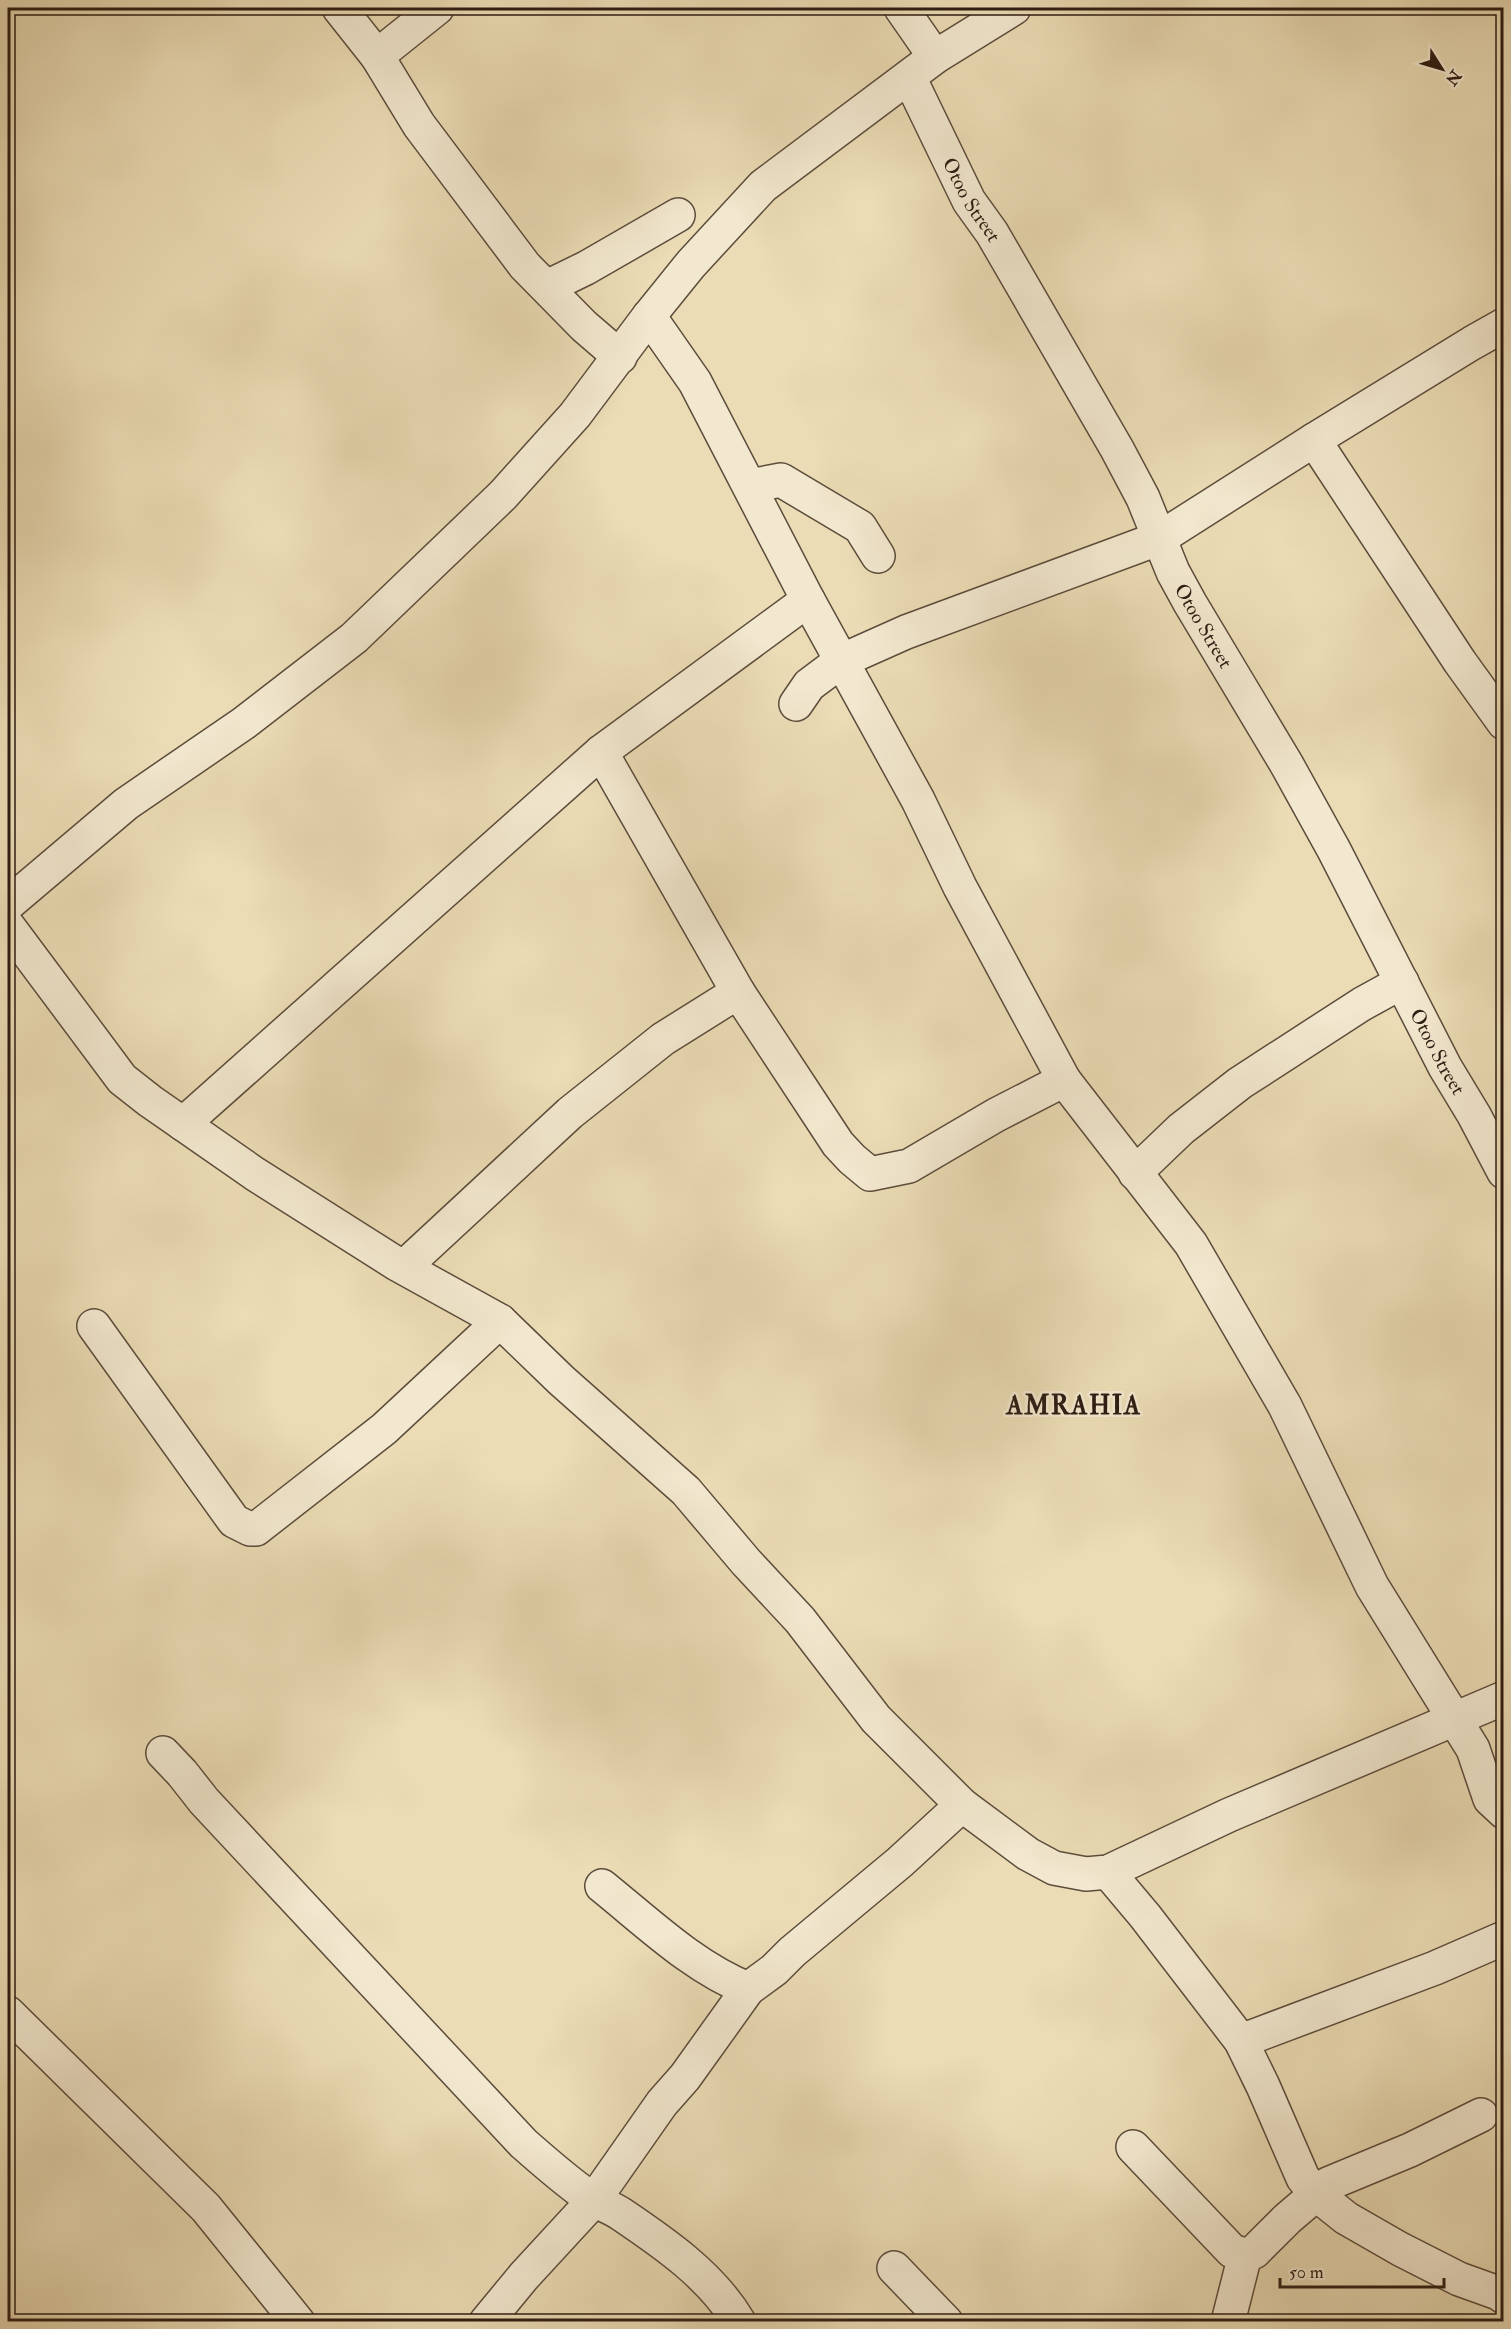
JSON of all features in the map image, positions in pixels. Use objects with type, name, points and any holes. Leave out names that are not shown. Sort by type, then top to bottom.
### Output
[{"type":"street","points":[[339,8],[376,56],[419,125],[525,266],[584,326],[620,357]]},
{"type":"street","points":[[376,56],[437,8]]},
{"type":"street","points":[[901,8],[935,57]]},
{"type":"street","points":[[8,904],[126,804],[244,723],[354,638],[503,495],[575,415],[649,316],[692,264],[763,186],[935,57],[1014,8]]},
{"type":"street","name":"Otoo Street","points":[[909,77],[969,201],[992,233],[1117,449],[1143,498],[1173,572],[1287,765],[1349,878],[1445,1067],[1474,1115],[1503,1172]]},
{"type":"street","points":[[547,287],[586,268],[678,215]]},
{"type":"street","points":[[649,316],[695,382],[808,600],[918,800],[960,887],[1064,1080],[1191,1244],[1285,1406],[1372,1586],[1473,1749],[1490,1799],[1503,1812]]},
{"type":"street","points":[[796,704],[809,685],[841,661],[906,632],[1160,538],[1314,440],[1503,325]]},
{"type":"street","points":[[1314,440],[1460,662],[1503,723]]},
{"type":"street","points":[[750,486],[781,480],[860,528],[878,556]]},
{"type":"street","points":[[183,1124],[601,752],[808,600]]},
{"type":"street","points":[[601,752],[738,992],[838,1144],[870,1174],[909,1166],[996,1114],[1064,1080]]},
{"type":"street","points":[[8,926],[122,1079],[255,1174],[404,1267],[500,1322],[561,1380],[686,1491],[746,1562],[800,1620],[876,1719],[962,1805],[1028,1854],[1054,1868],[1086,1874],[1108,1872],[1229,1815],[1503,1698]]},
{"type":"street","points":[[1135,1173],[1181,1129],[1240,1083],[1362,1004],[1402,982]]},
{"type":"street","points":[[404,1267],[570,1113],[663,1039],[738,992]]},
{"type":"street","points":[[94,1326],[234,1521],[250,1529],[256,1528],[384,1430],[456,1360],[500,1322]]},
{"type":"street","points":[[163,1753],[204,1802],[524,2145],[594,2200],[618,2212],[688,2264],[731,2308],[739,2322]]},
{"type":"street","points":[[486,2322],[524,2276],[594,2200],[662,2103],[685,2077],[748,1989],[774,1970],[792,1952],[900,1862],[962,1805]]},
{"type":"street","points":[[1108,1872],[1167,1942],[1240,2041],[1263,2086],[1303,2178],[1316,2194],[1346,2217],[1400,2249],[1459,2279],[1503,2297]]},
{"type":"street","points":[[602,1886],[695,1960],[726,1980],[748,1989]]},
{"type":"street","points":[[1240,2041],[1435,1968],[1503,1938]]},
{"type":"street","points":[[8,2013],[206,2208],[298,2322]]},
{"type":"street","points":[[1133,2147],[1232,2251],[1245,2255],[1254,2252],[1328,2184],[1410,2150],[1481,2115]]},
{"type":"street","points":[[1228,2322],[1245,2255]]},
{"type":"street","points":[[894,2268],[945,2322]]},
{"type":"district","name":"AMRAHIA","points":[[1074,1406]]}]
